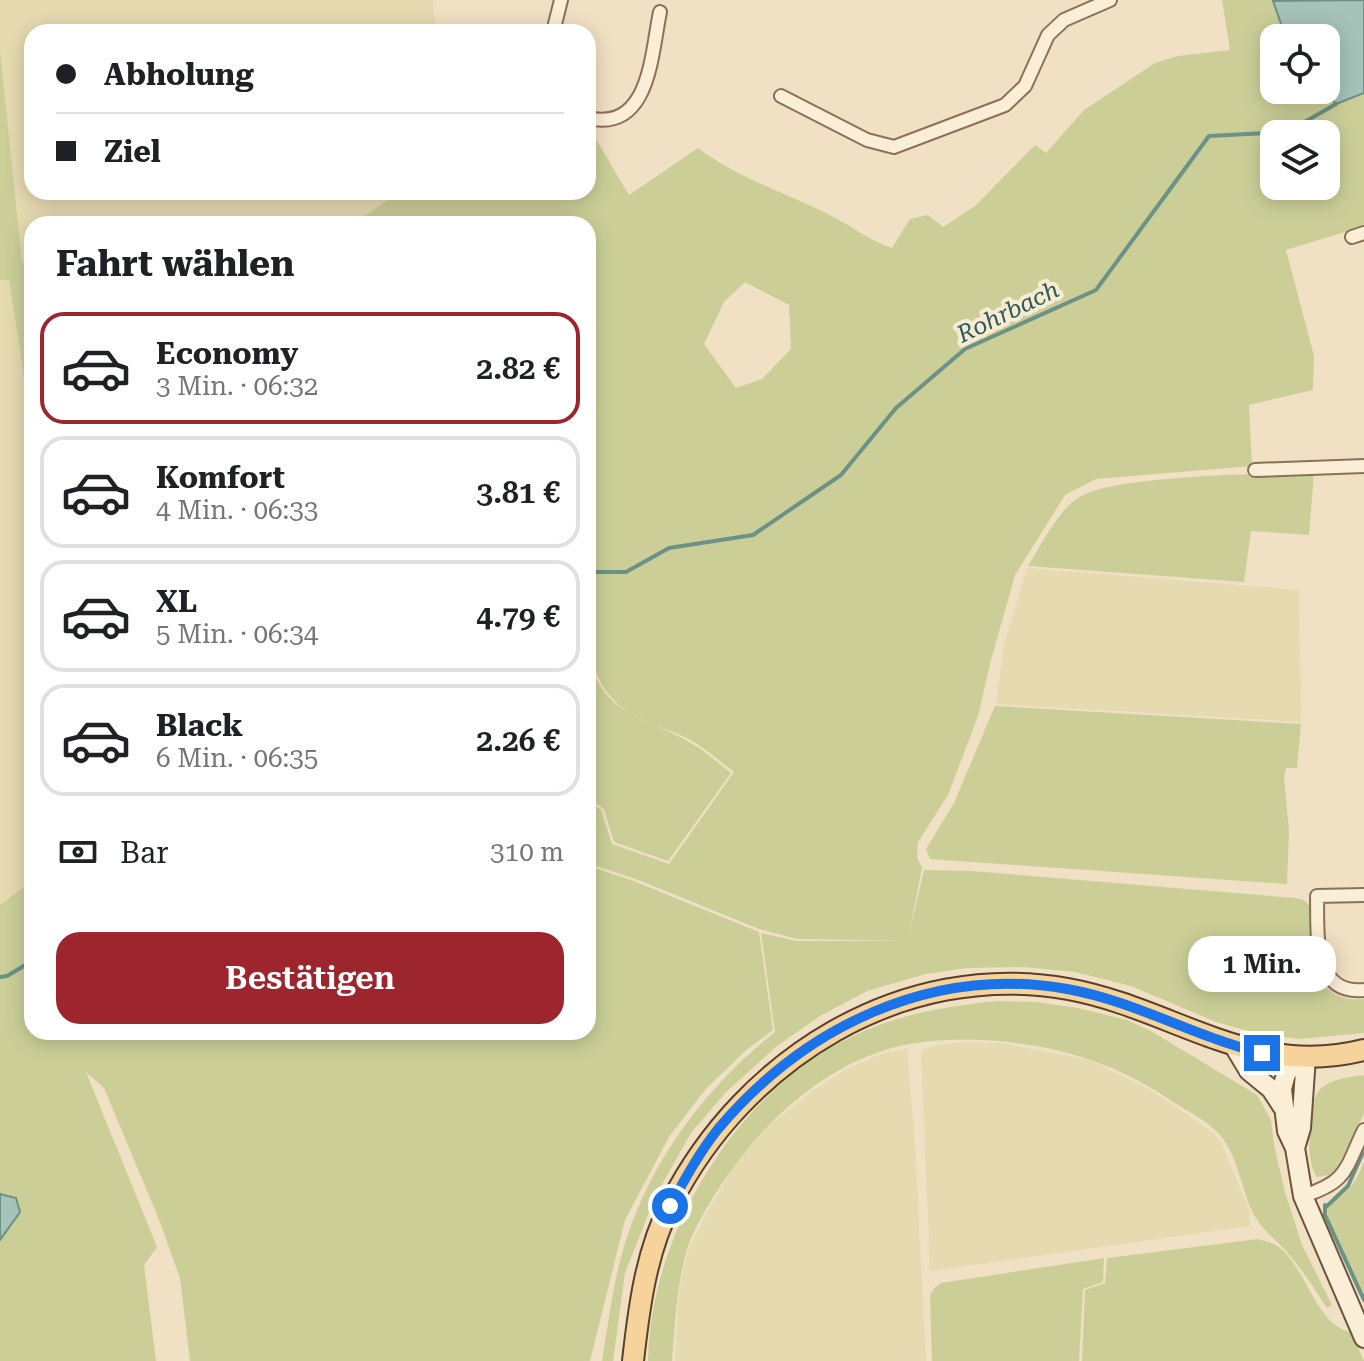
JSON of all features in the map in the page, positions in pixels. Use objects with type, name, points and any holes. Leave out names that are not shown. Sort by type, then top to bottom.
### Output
[{"type":"main road","points":[[633,1361],[640,1302],[651,1255],[670,1206],[694,1162],[743,1102],[779,1067],[853,1019],[898,1002],[974,986],[1065,988],[1109,998],[1234,1046],[1301,1057],[1364,1050]]},
{"type":"street","points":[[555,24],[561,0]]},
{"type":"street","points":[[781,96],[867,140],[894,147],[1005,105],[1025,86],[1048,35],[1064,20],[1110,0]]},
{"type":"street","points":[[596,120],[603,121],[627,114],[643,93],[660,12]]},
{"type":"street","points":[[1255,470],[1364,466]]},
{"type":"street","points":[[1364,895],[1317,896],[1319,955],[1326,975],[1341,987],[1364,990]]},
{"type":"street","points":[[1234,1046],[1249,1071],[1271,1089],[1283,1108]]},
{"type":"street","points":[[1301,1057],[1286,1074],[1282,1089],[1287,1131],[1295,1148],[1303,1196],[1364,1338]]},
{"type":"street","points":[[1295,1148],[1301,1128],[1301,1057]]},
{"type":"street","points":[[1303,1196],[1336,1182],[1346,1171],[1364,1130]]},
{"type":"shaded area","points":[[0,0],[433,0],[435,24],[24,24],[24,200],[388,200],[364,216],[24,216],[22,264],[0,49]]},
{"type":"shaded area","points":[[9,279],[24,381],[24,887],[0,905],[0,280]]},
{"type":"shaded area","points":[[1027,568],[1299,590],[1301,722],[996,704],[1004,646]]},
{"type":"shaded area","points":[[1001,1043],[1089,1060],[1149,1089],[1213,1132],[1221,1142],[1250,1212],[1250,1226],[930,1271],[921,1050],[936,1045]]},
{"type":"shaded area","points":[[907,1049],[926,1361],[675,1361],[679,1290],[688,1250],[735,1164],[772,1123],[814,1090],[846,1069],[884,1053]]},
{"type":"green space","points":[[1222,0],[1364,0],[1364,226],[1286,250],[1314,356],[1313,390],[1249,405],[1252,466],[1096,479],[1065,495],[1015,575],[978,716],[948,795],[918,842],[917,857],[922,868],[909,934],[924,870],[972,871],[1304,900],[1312,911],[1311,944],[1320,977],[1332,992],[1340,996],[1364,999],[1364,1033],[1299,1039],[1256,1033],[1216,1022],[1131,986],[1075,972],[1023,967],[967,968],[926,974],[867,991],[820,1016],[777,1046],[726,1092],[691,1133],[656,1195],[625,1273],[613,1361],[602,1361],[623,1249],[654,1176],[669,1148],[707,1097],[775,1032],[761,933],[797,941],[909,941],[797,939],[759,929],[596,866],[596,807],[601,810],[612,844],[669,864],[734,772],[689,739],[644,721],[621,707],[609,694],[596,670],[596,216],[364,216],[388,200],[596,200],[596,139],[629,195],[698,148],[748,178],[820,210],[892,248],[910,219],[928,215],[943,227],[975,206],[1035,145],[1046,153],[1084,110],[1155,63],[1178,56],[1230,50]],"holes":[[[745,282],[789,305],[791,349],[762,379],[736,388],[704,344],[724,302]]]},
{"type":"green space","points":[[0,49],[24,263],[24,381],[9,280],[0,280]]},
{"type":"green space","points":[[1314,472],[1309,535],[1251,531],[1244,582],[1028,566],[1050,529],[1070,504],[1096,490],[1191,477]]},
{"type":"green space","points":[[596,678],[603,690],[627,712],[691,743],[731,773],[668,861],[614,842],[604,809],[596,803]]},
{"type":"green space","points":[[995,706],[1301,724],[1297,768],[1286,768],[1284,778],[1289,832],[1287,884],[930,859],[926,849],[954,803]]},
{"type":"green space","points":[[596,869],[759,932],[773,1030],[745,1051],[705,1090],[669,1137],[625,1220],[590,1361],[190,1361],[180,1278],[160,1222],[104,1088],[86,1072],[157,1247],[144,1265],[156,1361],[0,1361],[0,905],[24,887],[24,1040],[596,1040]]},
{"type":"green space","points":[[998,1001],[1078,1008],[1127,1020],[1151,1031],[1257,1095],[1271,1120],[1285,1192],[1302,1245],[1332,1305],[1327,1308],[1292,1258],[1257,1220],[1229,1149],[1204,1121],[1136,1080],[1074,1055],[1014,1043],[946,1040],[902,1046],[855,1062],[806,1092],[764,1131],[708,1205],[691,1239],[680,1280],[672,1361],[648,1361],[653,1313],[664,1265],[683,1217],[707,1172],[737,1130],[771,1093],[809,1061],[869,1029],[923,1012]]},
{"type":"green space","points":[[1364,1075],[1364,1114],[1337,1168],[1329,1175],[1317,1177],[1311,1160],[1309,1135],[1318,1092],[1333,1081]]},
{"type":"green space","points":[[1364,1161],[1364,1297],[1327,1210],[1352,1184]]},
{"type":"green space","points":[[1258,1239],[1274,1244],[1286,1254],[1328,1319],[1351,1332],[1364,1361],[1082,1361],[1085,1290],[1105,1283],[1107,1258]]},
{"type":"green space","points":[[1104,1258],[1103,1282],[1083,1289],[1079,1361],[932,1361],[930,1296],[941,1283]]},
{"type":"water","points":[[1364,0],[1364,93],[1340,102],[1340,24],[1281,24],[1273,1]]},
{"type":"water","points":[[0,1194],[16,1198],[20,1212],[0,1240]]},
{"type":"waterway","name":"Rohrbach","points":[[596,572],[626,572],[669,548],[753,535],[841,475],[896,408],[965,349],[1096,290],[1209,136],[1287,132],[1336,104]]},
{"type":"waterway","name":"Rohrbach","points":[[0,977],[24,966]]},
{"type":"waterway","points":[[1326,1207],[1348,1186],[1364,1150]]},
{"type":"waterway","points":[[1325,1205],[1325,1215],[1364,1300]]},
{"type":"route","points":[[670,1206],[694,1162],[717,1131],[779,1067],[853,1019],[935,992],[974,986],[1065,988],[1109,998],[1195,1033],[1262,1053]]}]
